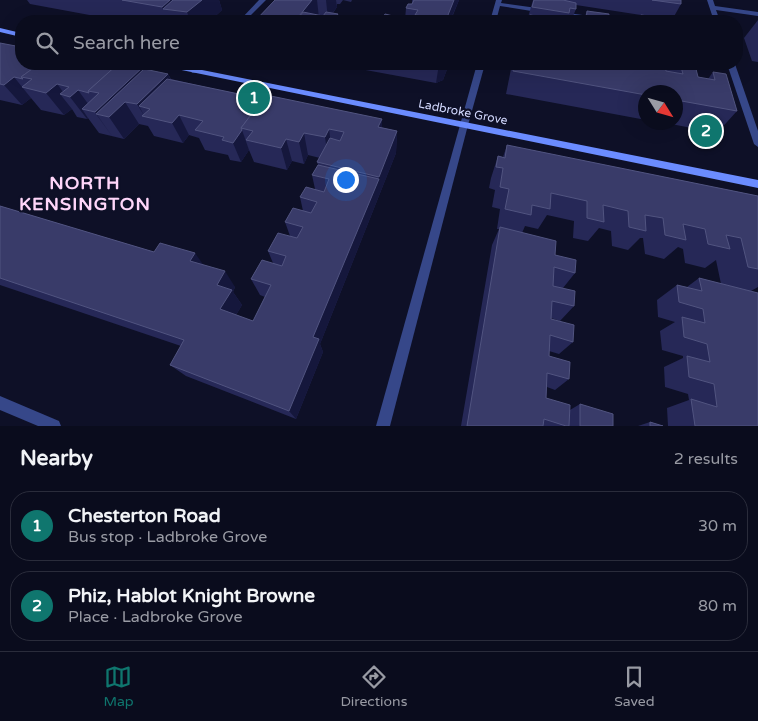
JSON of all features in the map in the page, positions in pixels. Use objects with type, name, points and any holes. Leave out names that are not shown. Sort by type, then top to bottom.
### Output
[{"type":"main road","points":[[0,30],[15,34]]},
{"type":"main road","name":"Ladbroke Grove","points":[[195,70],[464,126],[758,184]]},
{"type":"street","points":[[248,15],[263,0]]},
{"type":"street","points":[[710,0],[715,15]]},
{"type":"street","points":[[495,15],[499,2],[576,15]]},
{"type":"street","points":[[712,7],[758,14]]},
{"type":"street","points":[[383,426],[479,70]]},
{"type":"street","points":[[733,70],[758,144]]},
{"type":"street","points":[[0,403],[54,426]]},
{"type":"building","points":[[122,0],[170,0],[162,7]]},
{"type":"building","points":[[173,0],[202,0],[187,12],[163,9]]},
{"type":"building","points":[[275,0],[312,0],[300,15],[261,15]]},
{"type":"building","points":[[414,0],[454,0],[448,15],[415,15],[418,10],[406,8],[408,4],[412,4]]},
{"type":"building","points":[[534,0],[563,0],[576,3],[576,9],[570,8],[569,13],[532,7]]},
{"type":"building","points":[[652,0],[681,0],[681,4]]},
{"type":"building","points":[[587,11],[609,14],[609,15],[587,15]]},
{"type":"building","points":[[303,12],[318,15],[301,15]]},
{"type":"building","points":[[326,12],[337,15],[324,15]]},
{"type":"building","points":[[0,43],[15,46],[15,70],[31,70],[21,77],[23,79],[14,77],[4,85],[0,84]]},
{"type":"building","points":[[31,70],[111,70],[88,91],[89,93],[78,90],[70,97],[60,94],[69,87],[57,84],[46,93],[22,87],[32,79],[21,77]]},
{"type":"building","points":[[111,70],[140,70],[95,112],[82,109],[99,93],[88,91]]},
{"type":"building","points":[[143,70],[168,74],[137,104],[125,102],[109,117],[96,114]]},
{"type":"building","points":[[513,70],[666,70],[683,74],[682,70],[696,70],[698,77],[715,80],[713,72],[726,74],[737,111],[683,101],[683,85],[638,85],[638,94]]},
{"type":"building","points":[[167,79],[263,99],[241,128],[242,130],[233,143],[222,140],[224,137],[195,130],[203,121],[179,115],[172,123],[142,116],[150,109],[139,106]]},
{"type":"building","points":[[266,95],[382,119],[378,127],[397,131],[379,177],[317,162],[330,138],[340,141],[344,132],[329,129],[325,137],[304,133],[299,142],[286,139],[281,148],[246,140],[253,131],[241,128]]},
{"type":"building","points":[[507,145],[758,196],[758,269],[748,267],[741,238],[726,235],[730,249],[708,244],[705,229],[683,224],[686,240],[665,235],[663,218],[645,215],[646,231],[629,227],[628,211],[603,205],[604,222],[587,218],[587,201],[551,193],[550,209],[532,205],[531,215],[505,209],[509,189],[500,187],[503,168],[496,167],[498,156],[505,158]]},
{"type":"building","points":[[318,165],[379,179],[313,337],[319,339],[289,411],[170,365],[184,340],[0,278],[0,206],[154,252],[160,243],[195,253],[190,261],[225,271],[217,285],[232,290],[220,309],[253,321],[271,285],[251,279],[262,260],[282,266],[286,256],[268,251],[278,233],[297,238],[303,227],[285,222],[293,208],[311,213],[317,202],[300,197],[306,187],[324,192],[329,179],[312,175]]},
{"type":"building","points":[[500,227],[556,241],[555,255],[576,260],[575,273],[554,267],[553,286],[575,291],[574,306],[552,301],[551,319],[574,325],[573,342],[550,335],[549,356],[570,362],[569,379],[547,373],[546,398],[570,405],[569,426],[544,419],[543,426],[467,426]]},
{"type":"building","points":[[699,278],[758,293],[758,426],[695,426],[691,399],[717,407],[714,384],[689,377],[687,356],[710,362],[707,344],[684,337],[682,317],[705,323],[703,309],[679,302],[677,285],[702,291]]},
{"type":"building","points":[[580,404],[613,414],[613,426],[580,426]]},
{"type":"building","points":[[650,422],[663,426],[650,426]]},
{"type":"place","name":"Chesterton Road","points":[[254,98]]},
{"type":"place","name":"Phiz, Hablot Knight Browne","points":[[706,131]]},
{"type":"district","name":"NORTH KENSINGTON","points":[[85,193]]}]
